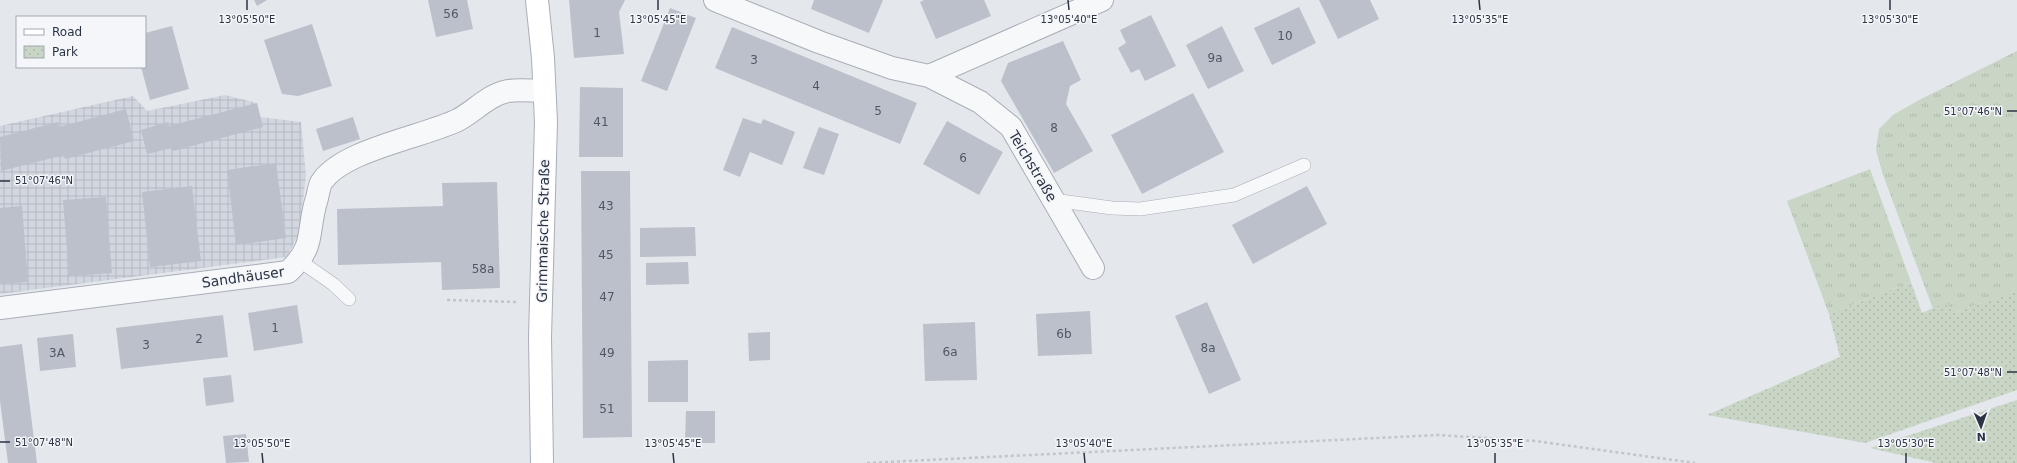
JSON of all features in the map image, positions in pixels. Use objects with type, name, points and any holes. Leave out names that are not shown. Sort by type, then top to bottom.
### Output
[{"type":"main road","name":"Grimmaische Straße","points":[[537,0],[546,122],[540,337],[542,463]]},
{"type":"street","name":"Teichstraße","points":[[715,0],[819,42],[892,68],[929,76],[980,102],[1010,127],[1093,268]]},
{"type":"street","points":[[929,76],[1102,0]]},
{"type":"street","name":"Sandhäuser","points":[[0,308],[288,272],[300,261],[307,248],[315,203],[321,183],[337,168],[362,154],[458,119],[483,101],[507,91],[544,90]]},
{"type":"lane","points":[[1053,200],[1112,208],[1140,209],[1234,195],[1304,165]]},
{"type":"lane","points":[[300,261],[333,284],[348,299]]},
{"type":"path","points":[[447,300],[497,302]]},
{"type":"path","points":[[868,463],[1438,434],[1535,442],[1695,463]]},
{"type":"shaded area","points":[[225,95],[257,103],[260,117],[301,122],[306,176],[299,233],[287,257],[0,294],[0,126],[133,96],[147,111]]},
{"type":"green space","points":[[2017,51],[2017,291],[1953,313],[1947,303],[1933,309],[1883,175],[1876,150],[1879,129],[1893,115],[1919,100]]},
{"type":"green space","points":[[1870,169],[1911,282],[1829,314],[1787,201]]},
{"type":"green space","points":[[1911,282],[1922,313],[1947,302],[1953,313],[2017,291],[2017,390],[1865,443],[1707,415],[1840,357],[1829,314]]},
{"type":"green space","points":[[2017,400],[2017,463],[1936,463],[1870,448]]},
{"type":"building","points":[[254,0],[267,0],[257,6]]},
{"type":"building","points":[[428,0],[467,0],[473,29],[436,37]]},
{"type":"building","points":[[569,0],[625,0],[619,12],[624,54],[574,58]]},
{"type":"building","points":[[814,0],[883,0],[869,33],[811,9]]},
{"type":"building","points":[[924,0],[984,0],[991,16],[936,39],[920,2]]},
{"type":"building","points":[[1319,0],[1370,0],[1379,19],[1338,39]]},
{"type":"building","points":[[1299,7],[1316,43],[1272,65],[1254,28]]},
{"type":"building","points":[[670,8],[696,18],[667,91],[641,81]]},
{"type":"building","points":[[1151,15],[1176,66],[1145,81],[1139,69],[1131,73],[1118,48],[1126,43],[1120,30]]},
{"type":"building","points":[[312,24],[332,86],[298,96],[282,94],[264,40]]},
{"type":"building","points":[[172,26],[189,89],[150,100],[141,68],[146,68],[146,33]]},
{"type":"building","points":[[1222,26],[1244,71],[1208,89],[1186,45]]},
{"type":"building","points":[[732,27],[917,103],[900,144],[715,68]]},
{"type":"building","points":[[1063,41],[1081,80],[1070,86],[1066,104],[1093,151],[1054,173],[1001,81],[1008,63]]},
{"type":"building","points":[[580,87],[623,88],[623,157],[579,157]]},
{"type":"building","points":[[1193,93],[1224,152],[1142,194],[1111,135]]},
{"type":"building","points":[[257,103],[263,127],[173,151],[172,148],[147,154],[141,130],[168,122],[169,126]]},
{"type":"building","points":[[126,109],[134,141],[65,159],[64,155],[1,171],[0,137],[58,122],[59,127]]},
{"type":"building","points":[[353,117],[360,139],[323,151],[316,129]]},
{"type":"building","points":[[743,118],[761,124],[763,119],[795,132],[782,165],[750,152],[740,177],[723,170]]},
{"type":"building","points":[[947,121],[1003,152],[979,195],[923,164]]},
{"type":"building","points":[[819,127],[839,134],[824,175],[803,168]]},
{"type":"building","points":[[276,163],[286,238],[236,245],[227,170]]},
{"type":"building","points":[[581,171],[630,171],[632,437],[583,438]]},
{"type":"building","points":[[497,182],[500,288],[442,290],[441,262],[338,265],[337,209],[443,206],[442,183]]},
{"type":"building","points":[[192,186],[201,261],[150,267],[142,192]]},
{"type":"building","points":[[1307,186],[1327,224],[1253,264],[1232,225]]},
{"type":"building","points":[[106,197],[112,273],[69,276],[63,200]]},
{"type":"building","points":[[22,206],[28,282],[0,284],[0,208]]},
{"type":"building","points":[[695,227],[696,256],[640,257],[640,228]]},
{"type":"building","points":[[688,262],[689,284],[646,285],[646,263]]},
{"type":"building","points":[[1207,302],[1241,380],[1209,394],[1175,316]]},
{"type":"building","points":[[297,305],[303,343],[254,351],[248,313]]},
{"type":"building","points":[[1090,311],[1092,354],[1038,356],[1036,314]]},
{"type":"building","points":[[223,315],[228,357],[121,369],[116,328]]},
{"type":"building","points":[[975,322],[977,380],[925,381],[923,324]]},
{"type":"building","points":[[770,332],[770,360],[749,361],[748,333]]},
{"type":"building","points":[[73,334],[76,367],[40,371],[37,338]]},
{"type":"building","points":[[22,344],[37,463],[8,463],[0,401],[0,347]]},
{"type":"building","points":[[688,360],[688,402],[648,402],[648,361]]},
{"type":"building","points":[[231,375],[234,402],[206,406],[203,378]]},
{"type":"building","points":[[686,411],[715,411],[715,443],[685,443]]},
{"type":"building","points":[[246,434],[249,462],[226,463],[223,436]]}]
